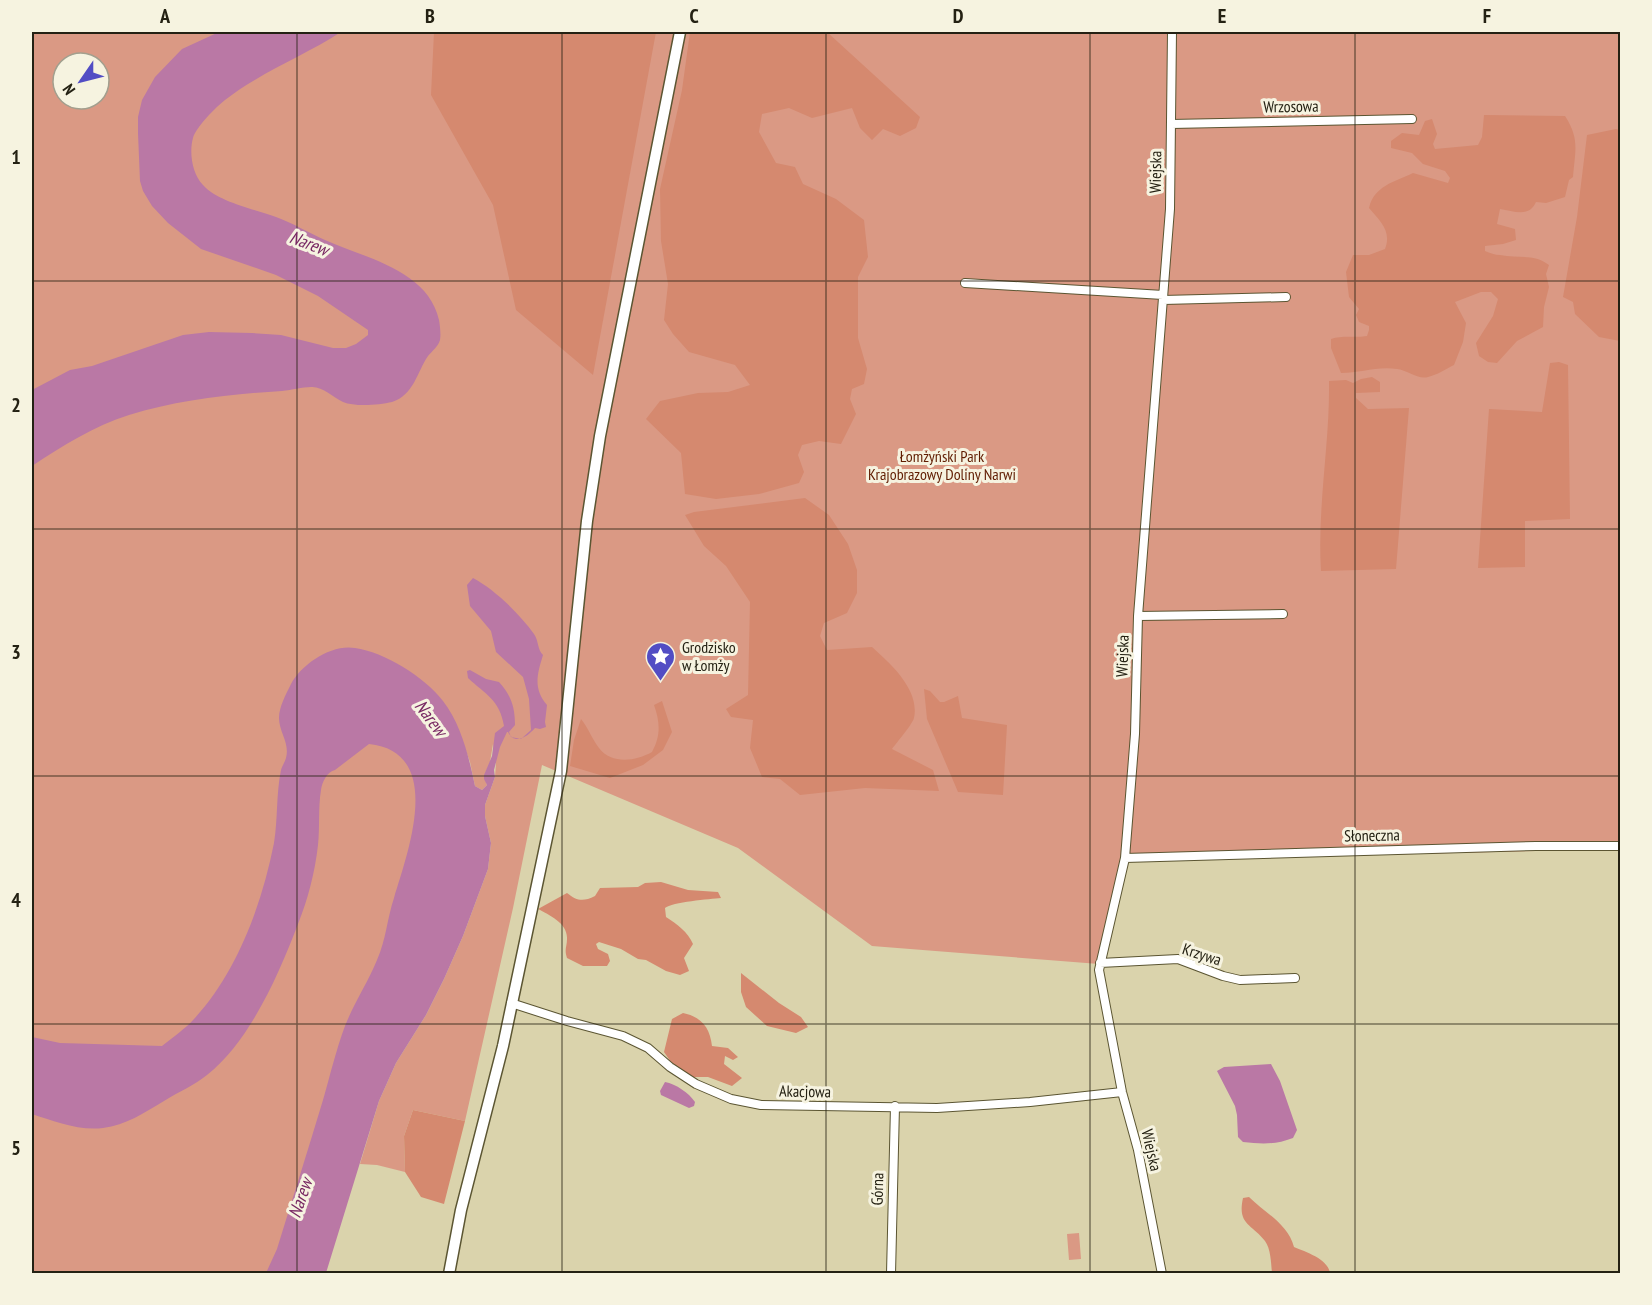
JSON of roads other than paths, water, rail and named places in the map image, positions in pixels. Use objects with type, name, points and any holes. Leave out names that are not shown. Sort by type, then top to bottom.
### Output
[{"type":"street","points":[[449,1274],[461,1210],[490,1100],[512,1003],[561,771],[587,521],[600,436],[680,32]]},
{"type":"street","name":"Wiejska","points":[[1162,1274],[1138,1150],[1122,1092],[1101,986],[1100,963],[1125,858],[1135,734],[1138,616],[1170,209],[1172,32]]},
{"type":"street","name":"Wrzosowa","points":[[1171,124],[1412,119]]},
{"type":"street","points":[[965,283],[1163,298],[1286,297]]},
{"type":"street","points":[[1138,616],[1283,614]]},
{"type":"street","name":"Słoneczna","points":[[1125,858],[1536,846],[1620,846]]},
{"type":"street","name":"Krzywa","points":[[1100,963],[1178,959],[1240,980],[1295,978]]},
{"type":"street","name":"Akacjowa","points":[[512,1003],[638,1042],[682,1076],[731,1099],[761,1105],[938,1108],[1030,1102],[1122,1092]]},
{"type":"street","name":"Górna","points":[[891,1274],[891,1192],[895,1106]]},
{"type":"water","name":"Narew","points":[[219,32],[341,32],[253,81],[212,112],[198,128],[193,138],[192,163],[199,180],[218,196],[282,219],[409,277],[433,303],[439,320],[440,340],[428,356],[410,389],[392,402],[367,405],[348,404],[323,390],[304,387],[185,402],[129,415],[103,425],[32,466],[32,390],[70,370],[92,366],[183,335],[209,332],[281,335],[333,348],[346,348],[368,335],[368,330],[318,296],[276,275],[201,249],[168,223],[152,206],[143,191],[140,181],[138,133],[138,117],[142,100],[155,77],[182,49]]},
{"type":"water","points":[[473,578],[498,595],[522,618],[536,637],[543,655],[538,687],[547,705],[546,727],[535,728],[522,738],[531,730],[529,699],[523,677],[496,652],[491,631],[470,606],[467,585]]},
{"type":"water","name":"Narew","points":[[355,648],[391,660],[415,675],[443,701],[455,720],[475,786],[482,790],[487,785],[484,775],[492,756],[495,733],[504,726],[495,704],[468,678],[467,671],[470,670],[486,679],[499,682],[507,692],[512,702],[515,719],[515,725],[509,732],[510,735],[507,732],[500,747],[494,770],[495,777],[485,805],[491,843],[488,869],[444,979],[426,1015],[396,1063],[379,1101],[326,1273],[266,1273],[277,1249],[342,1035],[380,952],[412,832],[415,807],[414,785],[407,765],[393,751],[369,744],[327,775],[320,797],[317,855],[302,915],[262,1006],[237,1044],[222,1061],[192,1085],[135,1118],[119,1124],[94,1129],[76,1127],[32,1114],[32,1037],[60,1043],[162,1046],[194,1019],[223,981],[246,937],[269,866],[274,843],[279,779],[287,753],[286,742],[279,723],[280,709],[291,684],[302,669],[327,652]]},
{"type":"water","points":[[1271,1064],[1280,1081],[1297,1130],[1293,1138],[1280,1142],[1243,1142],[1238,1137],[1235,1106],[1217,1071],[1224,1067]]},
{"type":"water","points":[[665,1082],[686,1092],[695,1102],[694,1106],[689,1108],[661,1095],[660,1091]]},
{"type":"place","name":"Grodzisko w Łomży","points":[[661,682]]},
{"type":"park label","name":"Łomżyński Park Krajobrazowy Doliny Narwi","points":[[942,465]]}]
